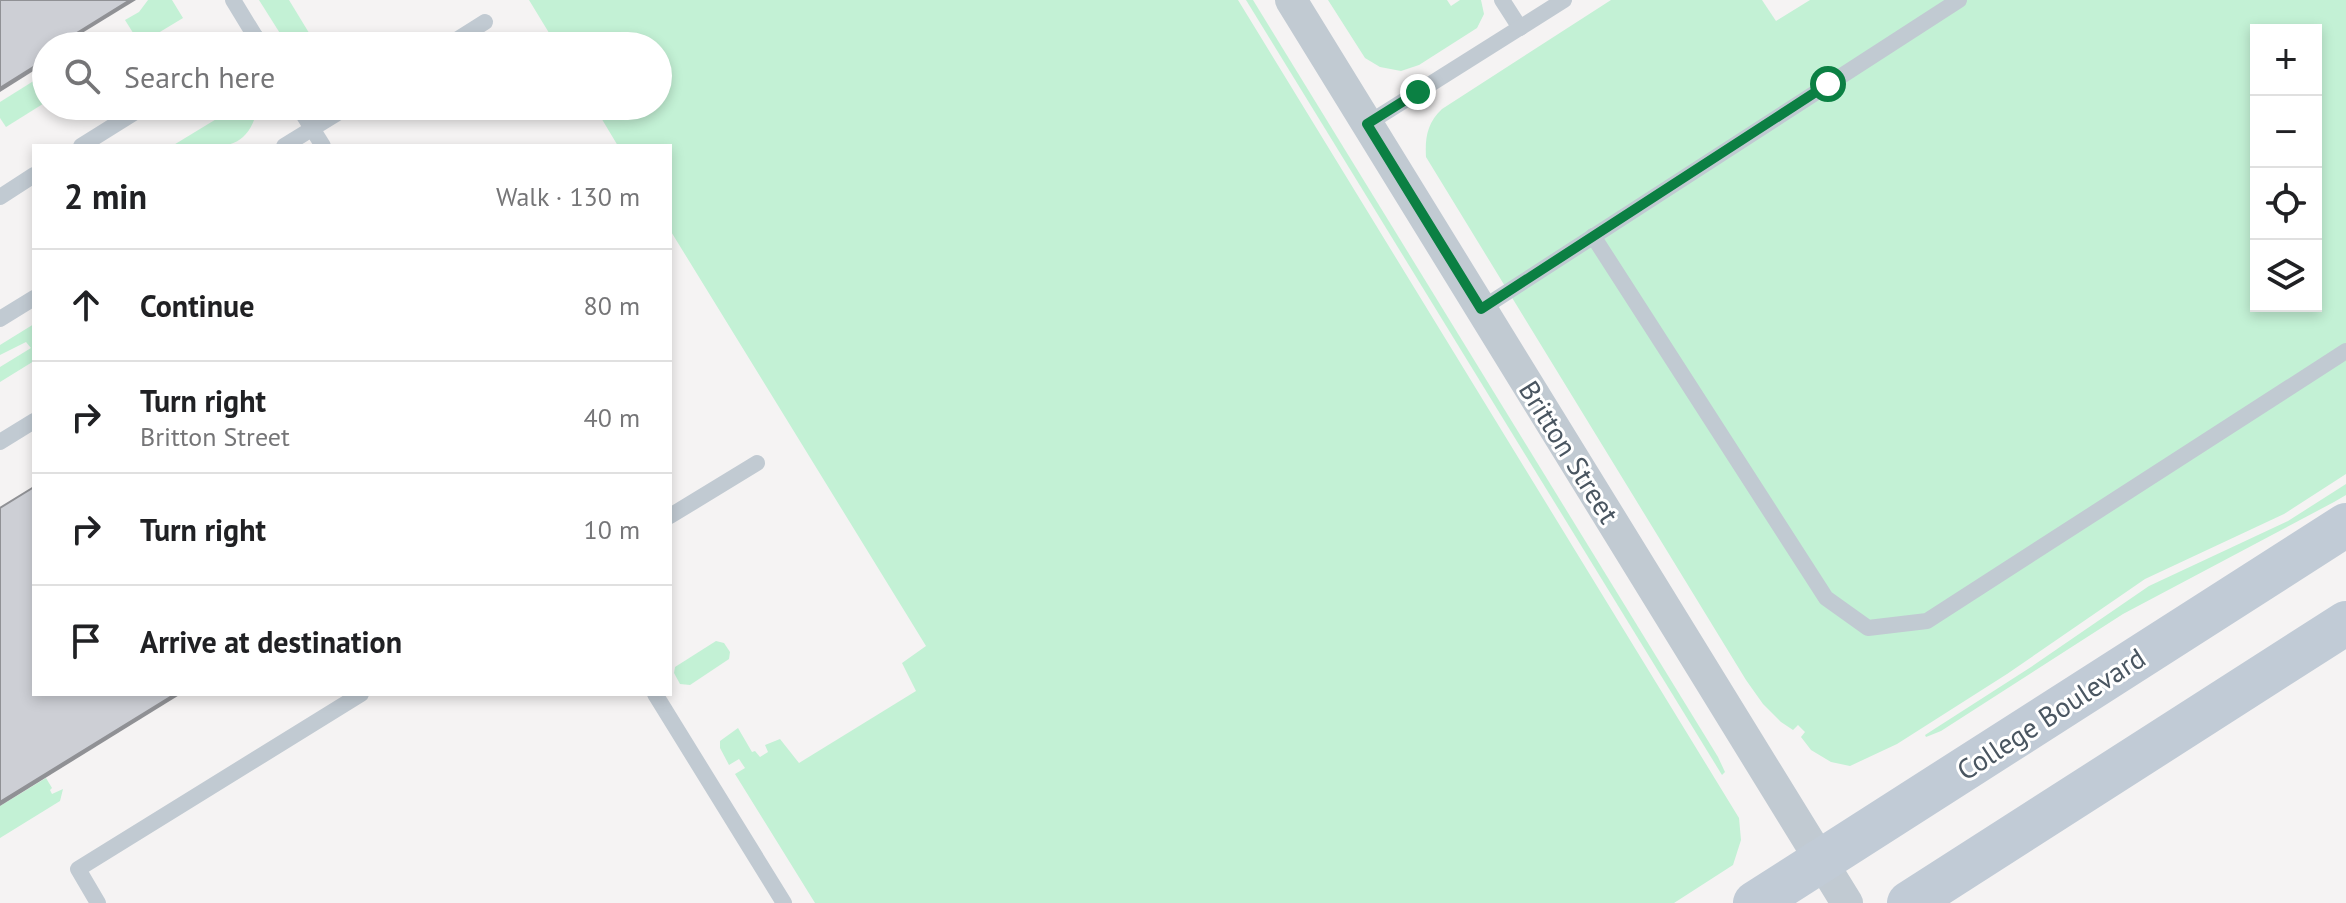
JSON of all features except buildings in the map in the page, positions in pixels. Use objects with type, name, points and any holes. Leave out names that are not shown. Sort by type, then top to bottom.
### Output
[{"type":"main road","name":"College Boulevard","points":[[1755,903],[2346,525]]},
{"type":"main road","points":[[1909,903],[2346,623]]},
{"type":"street","name":"Britton Street","points":[[1291,0],[1847,903]]},
{"type":"lane","points":[[233,0],[248,32]]},
{"type":"lane","points":[[1502,0],[1520,28]]},
{"type":"lane","points":[[1367,124],[1564,0]]},
{"type":"lane","points":[[1481,309],[1959,0]]},
{"type":"lane","points":[[469,32],[485,22]]},
{"type":"lane","points":[[84,144],[123,120]]},
{"type":"lane","points":[[307,120],[322,144]]},
{"type":"lane","points":[[287,144],[326,120]]},
{"type":"lane","points":[[0,197],[32,176]]},
{"type":"lane","points":[[1593,236],[1826,598],[1868,628],[1927,621],[2346,351]]},
{"type":"lane","points":[[0,319],[32,299]]},
{"type":"lane","points":[[0,442],[32,422]]},
{"type":"lane","points":[[672,515],[757,463]]},
{"type":"lane","points":[[98,903],[78,869],[358,696]]},
{"type":"lane","points":[[656,696],[784,903]]},
{"type":"green space","points":[[148,0],[172,0],[183,18],[160,32],[132,32],[125,20],[139,12]]},
{"type":"green space","points":[[259,0],[289,0],[308,32],[279,32]]},
{"type":"green space","points":[[529,0],[1238,0],[1739,818],[1741,840],[1733,865],[1674,903],[815,903],[735,774],[745,768],[739,759],[729,765],[720,748],[720,741],[738,728],[752,752],[755,751],[760,757],[768,752],[765,745],[780,739],[799,763],[916,691],[902,663],[926,646],[672,233],[672,144],[617,144],[602,120],[672,120],[672,32],[548,32]]},
{"type":"green space","points":[[1246,0],[1253,0],[1718,757],[1725,772],[1722,775]]},
{"type":"green space","points":[[1328,0],[1447,0],[1451,6],[1460,0],[1481,0],[1484,14],[1477,28],[1419,65],[1401,71],[1380,67],[1365,58]]},
{"type":"green space","points":[[1611,0],[1762,0],[1776,21],[1810,0],[2346,0],[2346,474],[2284,514],[2145,579],[2007,674],[1897,744],[1850,766],[1831,762],[1811,750],[1801,737],[1805,732],[1798,725],[1793,730],[1781,722],[1746,680],[1426,157],[1428,131],[1442,109]]},
{"type":"green space","points":[[32,82],[32,111],[6,127],[0,118],[0,102]]},
{"type":"green space","points":[[215,120],[254,120],[246,134],[230,144],[175,144]]},
{"type":"green space","points":[[32,325],[32,362],[0,382],[0,367],[31,348],[26,342],[0,355],[0,345]]},
{"type":"green space","points":[[2346,484],[2346,495],[2123,614],[1941,731],[1926,737],[2149,586],[2288,521]]},
{"type":"green space","points":[[716,641],[724,643],[730,652],[729,659],[690,685],[680,684],[674,673],[675,667]]},
{"type":"green space","points":[[46,778],[52,794],[63,789],[60,801],[0,838],[0,806]]},
{"type":"route","points":[[1418,92],[1367,124],[1481,309],[1828,84]]}]
